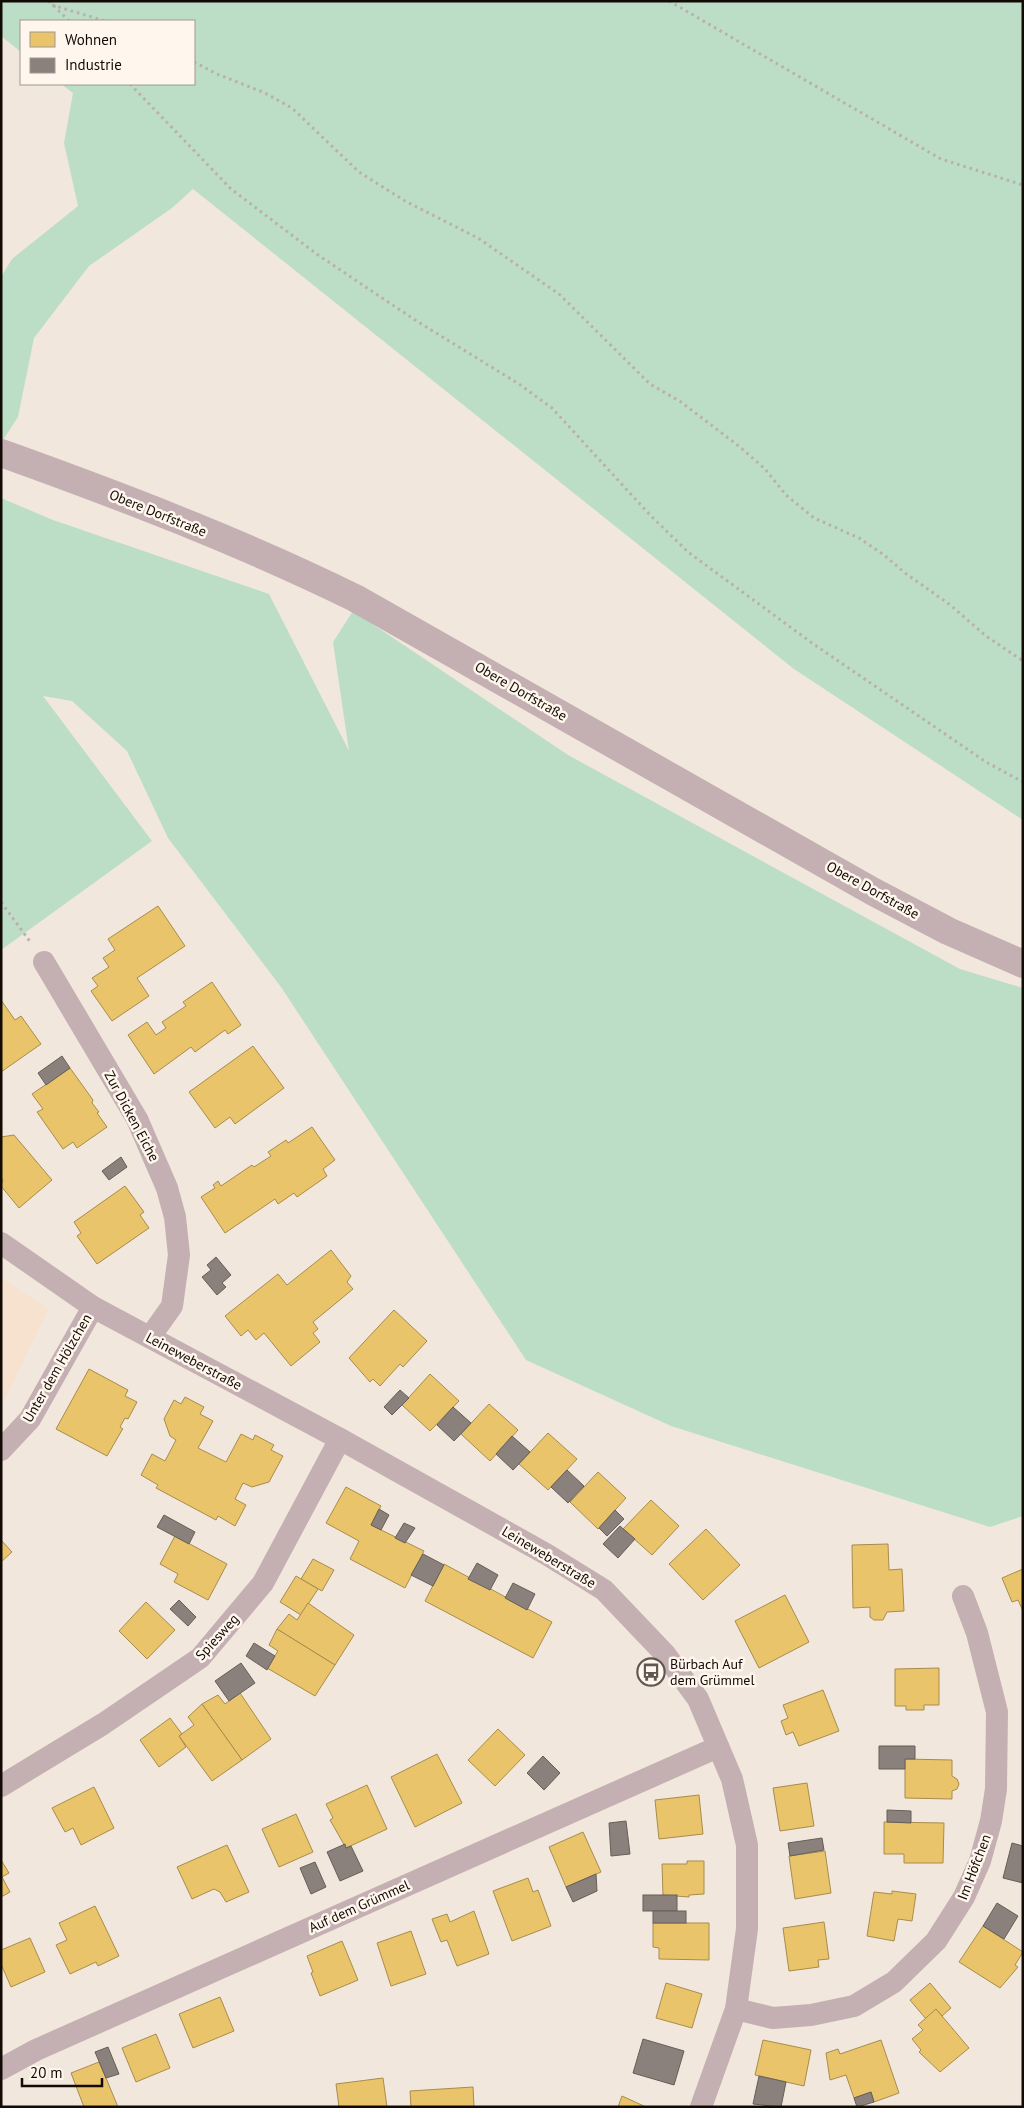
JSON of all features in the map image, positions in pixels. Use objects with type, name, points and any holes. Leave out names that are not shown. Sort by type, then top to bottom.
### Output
[{"type":"street","name":"Obere Dorfstraße","points":[[1,453],[173,518],[295,568],[355,598],[872,892],[948,931],[1023,964]]},
{"type":"street","name":"Zur Dicken Eiche","points":[[44,962],[137,1119],[169,1195],[175,1217],[179,1255],[172,1306],[150,1337]]},
{"type":"street","name":"Leineweberstraße","points":[[1,1243],[93,1308],[340,1439],[546,1554],[604,1590],[665,1654],[698,1699],[732,1779],[746,1845],[747,1929],[736,2009],[701,2107]]},
{"type":"street","name":"Unter dem Hölzchen","points":[[1,1450],[30,1419],[93,1308]]},
{"type":"street","name":"Spiesweg","points":[[1,1786],[103,1724],[200,1658],[262,1583],[340,1439]]},
{"type":"street","name":"Im Höfchen","points":[[736,2009],[773,2018],[811,2015],[854,2006],[894,1982],[936,1941],[964,1897],[980,1861],[991,1821],[996,1789],[997,1712],[977,1633],[963,1596]]},
{"type":"street","name":"Auf dem Grümmel","points":[[1,2069],[45,2046],[718,1747]]},
{"type":"path","points":[[49,1],[68,20]]},
{"type":"path","points":[[669,1],[941,159],[1023,185]]},
{"type":"path","points":[[52,5],[102,20]]},
{"type":"path","points":[[195,63],[217,74],[264,92],[292,108],[360,172],[404,201],[478,238],[559,294],[650,384],[681,402],[740,447],[764,469],[786,495],[814,518],[858,538],[884,555],[905,573],[949,604],[986,636],[1023,661]]},
{"type":"path","points":[[131,85],[231,189],[246,201],[318,255],[415,320],[519,384],[552,408],[650,515],[688,552],[812,643],[986,762],[1023,782]]},
{"type":"path","points":[[1,902],[44,962]]},
{"type":"shaded area","points":[[1,1278],[48,1309],[1,1407]]},
{"type":"green space","points":[[1,1],[1023,1],[1023,820],[794,669],[193,189],[172,208],[89,266],[34,338],[18,417],[1,443],[1,277],[12,259],[78,206],[64,143],[73,93],[62,85],[195,85],[195,20],[20,20],[20,51],[1,36]]},
{"type":"green space","points":[[1,498],[53,520],[269,594],[349,751],[333,642],[353,611],[568,755],[960,969],[1023,988],[1023,1516],[990,1527],[671,1426],[526,1360],[281,987],[168,838],[127,751],[72,701],[43,696],[152,841],[1,950]]},
{"type":"building: Wohnen","points":[[158,906],[185,946],[137,978],[149,996],[112,1021],[91,991],[98,986],[92,978],[109,967],[103,958],[115,950],[108,939]]},
{"type":"building: Wohnen","points":[[212,982],[241,1025],[228,1034],[225,1030],[195,1052],[191,1047],[154,1074],[128,1035],[147,1022],[156,1035],[166,1028],[162,1022],[186,1006],[183,1002]]},
{"type":"building: Wohnen","points":[[1,1000],[15,1020],[21,1016],[41,1044],[1,1072]]},
{"type":"building: Wohnen","points":[[253,1046],[284,1088],[235,1124],[230,1117],[215,1128],[189,1092]]},
{"type":"building: Wohnen","points":[[70,1068],[93,1100],[92,1103],[99,1112],[97,1113],[107,1127],[77,1148],[73,1142],[63,1149],[37,1112],[43,1109],[32,1094]]},
{"type":"building: Wohnen","points":[[312,1127],[335,1160],[323,1169],[327,1176],[297,1197],[294,1193],[278,1204],[275,1199],[225,1233],[201,1197],[215,1188],[213,1185],[218,1181],[221,1186],[252,1165],[254,1167],[271,1156],[268,1152],[286,1140],[288,1143]]},
{"type":"building: Wohnen","points":[[14,1135],[52,1180],[19,1208],[1,1186],[3,1180],[1,1178],[1,1137]]},
{"type":"building: Wohnen","points":[[125,1186],[144,1212],[140,1215],[149,1228],[97,1264],[77,1236],[81,1233],[74,1222]]},
{"type":"building: Wohnen","points":[[331,1250],[351,1276],[347,1282],[353,1289],[313,1322],[318,1329],[313,1333],[320,1342],[291,1366],[264,1333],[256,1340],[248,1330],[241,1336],[225,1316],[278,1274],[287,1285]]},
{"type":"building: Wohnen","points":[[394,1310],[427,1341],[403,1367],[400,1364],[380,1386],[373,1379],[370,1382],[349,1358]]},
{"type":"building: Wohnen","points":[[89,1369],[128,1390],[125,1396],[137,1402],[128,1419],[125,1418],[120,1427],[123,1429],[107,1456],[56,1429]]},
{"type":"building: Wohnen","points":[[430,1374],[459,1401],[430,1431],[402,1405]]},
{"type":"building: Wohnen","points":[[185,1397],[204,1407],[200,1414],[213,1421],[198,1448],[226,1462],[241,1434],[253,1440],[255,1435],[274,1445],[271,1450],[283,1456],[269,1482],[252,1487],[243,1483],[235,1499],[246,1505],[235,1526],[218,1516],[216,1520],[156,1488],[158,1485],[141,1475],[152,1454],[165,1461],[176,1440],[170,1436],[164,1419],[174,1400],[181,1404]]},
{"type":"building: Wohnen","points":[[489,1404],[518,1430],[490,1461],[461,1434]]},
{"type":"building: Wohnen","points":[[548,1433],[577,1459],[548,1490],[519,1464]]},
{"type":"building: Wohnen","points":[[598,1472],[626,1498],[598,1529],[570,1502]]},
{"type":"building: Wohnen","points":[[346,1487],[381,1506],[371,1525],[424,1551],[405,1588],[350,1559],[359,1541],[326,1523]]},
{"type":"building: Wohnen","points":[[651,1500],[679,1526],[652,1555],[623,1529]]},
{"type":"building: Wohnen","points":[[706,1529],[740,1565],[703,1600],[669,1564]]},
{"type":"building: Wohnen","points":[[175,1536],[227,1564],[208,1600],[174,1582],[178,1574],[160,1564]]},
{"type":"building: Wohnen","points":[[1,1540],[12,1552],[1,1562]]},
{"type":"building: Wohnen","points":[[888,1544],[889,1570],[902,1569],[904,1611],[887,1612],[883,1620],[874,1620],[870,1617],[870,1607],[853,1608],[852,1545]]},
{"type":"building: Wohnen","points":[[313,1559],[334,1570],[322,1591],[301,1579]]},
{"type":"building: Wohnen","points":[[444,1564],[552,1622],[533,1658],[425,1601]]},
{"type":"building: Wohnen","points":[[1023,1569],[1023,1611],[1018,1600],[1012,1602],[1002,1578]]},
{"type":"building: Wohnen","points":[[296,1576],[318,1589],[301,1615],[280,1602]]},
{"type":"building: Wohnen","points":[[785,1595],[809,1642],[759,1668],[735,1621]]},
{"type":"building: Wohnen","points":[[146,1602],[175,1630],[147,1659],[119,1631]]},
{"type":"building: Wohnen","points":[[308,1603],[354,1635],[335,1665],[277,1629],[289,1614],[297,1620]]},
{"type":"building: Wohnen","points":[[277,1629],[335,1665],[315,1696],[267,1668],[278,1651],[269,1645]]},
{"type":"building: Wohnen","points":[[939,1668],[939,1705],[924,1705],[924,1710],[906,1710],[906,1706],[895,1706],[895,1669]]},
{"type":"building: Wohnen","points":[[823,1690],[839,1731],[799,1746],[793,1732],[786,1735],[781,1721],[788,1718],[783,1705]]},
{"type":"building: Wohnen","points":[[240,1693],[271,1739],[242,1760],[202,1704],[218,1695],[225,1704]]},
{"type":"building: Wohnen","points":[[202,1704],[242,1760],[212,1781],[179,1736],[194,1725],[188,1717]]},
{"type":"building: Wohnen","points":[[170,1718],[182,1734],[179,1736],[186,1747],[159,1767],[140,1740]]},
{"type":"building: Wohnen","points":[[498,1729],[525,1755],[495,1786],[468,1760]]},
{"type":"building: Wohnen","points":[[437,1754],[462,1803],[415,1827],[391,1777]]},
{"type":"building: Wohnen","points":[[905,1759],[952,1760],[952,1776],[957,1779],[959,1784],[957,1789],[952,1791],[952,1799],[905,1798]]},
{"type":"building: Wohnen","points":[[807,1783],[814,1826],[780,1831],[773,1788]]},
{"type":"building: Wohnen","points":[[367,1785],[387,1829],[346,1848],[330,1820],[333,1818],[326,1804]]},
{"type":"building: Wohnen","points":[[94,1787],[114,1828],[81,1845],[73,1828],[65,1832],[52,1808]]},
{"type":"building: Wohnen","points":[[699,1795],[703,1834],[659,1839],[655,1800]]},
{"type":"building: Wohnen","points":[[296,1814],[313,1852],[279,1867],[262,1829]]},
{"type":"building: Wohnen","points":[[884,1822],[944,1823],[943,1863],[904,1863],[904,1854],[884,1854]]},
{"type":"building: Wohnen","points":[[583,1832],[601,1872],[566,1887],[549,1847]]},
{"type":"building: Wohnen","points":[[227,1845],[249,1892],[226,1902],[220,1892],[214,1889],[192,1899],[177,1867]]},
{"type":"building: Wohnen","points":[[825,1851],[831,1893],[795,1899],[789,1856]]},
{"type":"building: Wohnen","points":[[1,1860],[9,1873],[2,1877],[10,1892],[1,1897]]},
{"type":"building: Wohnen","points":[[687,1861],[704,1861],[704,1894],[689,1895],[689,1897],[663,1895],[662,1864],[687,1864]]},
{"type":"building: Wohnen","points":[[528,1878],[533,1892],[538,1890],[551,1926],[512,1941],[493,1891]]},
{"type":"building: Wohnen","points":[[892,1891],[916,1894],[912,1921],[898,1919],[894,1941],[867,1936],[874,1892],[892,1894]]},
{"type":"building: Wohnen","points":[[95,1906],[119,1956],[98,1966],[96,1962],[70,1974],[56,1945],[67,1940],[59,1923]]},
{"type":"building: Wohnen","points":[[474,1911],[489,1954],[457,1966],[447,1940],[441,1942],[432,1919],[447,1914],[450,1922]]},
{"type":"building: Wohnen","points":[[824,1922],[829,1959],[818,1960],[819,1967],[789,1971],[783,1928]]},
{"type":"building: Wohnen","points":[[653,1923],[709,1923],[709,1960],[659,1959],[659,1948],[653,1947]]},
{"type":"building: Wohnen","points":[[983,1926],[1023,1952],[1015,1965],[1018,1967],[1000,1988],[959,1962]]},
{"type":"building: Wohnen","points":[[411,1931],[426,1974],[391,1986],[377,1943]]},
{"type":"building: Wohnen","points":[[30,1938],[45,1972],[11,1987],[1,1964],[1,1950]]},
{"type":"building: Wohnen","points":[[342,1941],[358,1980],[320,1996],[307,1956]]},
{"type":"building: Wohnen","points":[[666,1983],[702,1994],[692,2028],[656,2018]]},
{"type":"building: Wohnen","points":[[930,1983],[951,2008],[942,2016],[936,2009],[926,2019],[910,2000]]},
{"type":"building: Wohnen","points":[[220,1997],[234,2031],[193,2048],[179,2014]]},
{"type":"building: Wohnen","points":[[936,2009],[969,2048],[940,2072],[919,2052],[921,2050],[912,2039],[923,2030],[918,2025]]},
{"type":"building: Wohnen","points":[[156,2034],[170,2068],[136,2082],[122,2048]]},
{"type":"building: Wohnen","points":[[763,2040],[811,2050],[804,2086],[755,2075]]},
{"type":"building: Wohnen","points":[[881,2040],[899,2093],[874,2102],[871,2092],[854,2098],[846,2075],[830,2080],[826,2053],[838,2049],[840,2054]]},
{"type":"building: Wohnen","points":[[99,2062],[118,2107],[84,2107],[71,2073]]},
{"type":"building: Wohnen","points":[[383,2078],[387,2107],[339,2107],[336,2084]]},
{"type":"building: Wohnen","points":[[473,2087],[474,2107],[411,2107],[410,2091]]},
{"type":"building: Wohnen","points":[[622,2096],[646,2107],[618,2107]]},
{"type":"building: Industrie","points":[[62,1056],[70,1068],[46,1085],[38,1073]]},
{"type":"building: Industrie","points":[[121,1157],[127,1167],[109,1180],[102,1171]]},
{"type":"building: Industrie","points":[[216,1257],[231,1275],[222,1283],[226,1287],[217,1295],[202,1277],[211,1270],[207,1265]]},
{"type":"building: Industrie","points":[[400,1390],[409,1398],[392,1415],[384,1407]]},
{"type":"building: Industrie","points":[[453,1407],[471,1423],[454,1441],[437,1425]]},
{"type":"building: Industrie","points":[[512,1436],[530,1452],[513,1470],[496,1454]]},
{"type":"building: Industrie","points":[[567,1470],[584,1486],[568,1503],[551,1487]]},
{"type":"building: Industrie","points":[[379,1509],[389,1515],[381,1530],[371,1525]]},
{"type":"building: Industrie","points":[[615,1510],[624,1519],[607,1536],[599,1528]]},
{"type":"building: Industrie","points":[[164,1515],[195,1532],[189,1544],[157,1527]]},
{"type":"building: Industrie","points":[[404,1523],[415,1528],[405,1543],[395,1538]]},
{"type":"building: Industrie","points":[[620,1526],[635,1539],[618,1558],[603,1544]]},
{"type":"building: Industrie","points":[[423,1554],[444,1565],[433,1586],[411,1575]]},
{"type":"building: Industrie","points":[[477,1563],[498,1575],[490,1590],[468,1579]]},
{"type":"building: Industrie","points":[[513,1583],[535,1594],[527,1610],[505,1598]]},
{"type":"building: Industrie","points":[[179,1600],[196,1617],[188,1626],[170,1609]]},
{"type":"building: Industrie","points":[[254,1643],[275,1656],[267,1670],[246,1656]]},
{"type":"building: Industrie","points":[[241,1663],[255,1683],[229,1701],[215,1681]]},
{"type":"building: Industrie","points":[[879,1746],[915,1746],[915,1759],[905,1759],[905,1769],[879,1769]]},
{"type":"building: Industrie","points":[[543,1756],[560,1773],[544,1790],[527,1773]]},
{"type":"building: Industrie","points":[[887,1810],[911,1811],[911,1823],[887,1822]]},
{"type":"building: Industrie","points":[[626,1821],[630,1854],[611,1856],[609,1823]]},
{"type":"building: Industrie","points":[[822,1838],[824,1850],[790,1856],[788,1843]]},
{"type":"building: Industrie","points":[[1012,1843],[1023,1846],[1023,1883],[1003,1878]]},
{"type":"building: Industrie","points":[[345,1844],[346,1848],[351,1846],[363,1871],[340,1881],[327,1852]]},
{"type":"building: Industrie","points":[[315,1862],[326,1887],[311,1894],[300,1868]]},
{"type":"building: Industrie","points":[[596,1874],[597,1891],[573,1902],[566,1887]]},
{"type":"building: Industrie","points":[[643,1895],[677,1895],[677,1911],[643,1911]]},
{"type":"building: Industrie","points":[[997,1903],[1018,1916],[1004,1939],[983,1926]]},
{"type":"building: Industrie","points":[[653,1911],[686,1911],[686,1923],[653,1923]]},
{"type":"building: Industrie","points":[[643,2039],[684,2051],[674,2085],[633,2073]]},
{"type":"building: Industrie","points":[[108,2047],[119,2074],[106,2078],[95,2052]]},
{"type":"building: Industrie","points":[[759,2076],[786,2082],[781,2107],[753,2104]]},
{"type":"building: Industrie","points":[[871,2092],[874,2102],[857,2107],[854,2098]]},
{"type":"place","name":"Bürbach Auf dem Grümmel","points":[[651,1672]]}]
